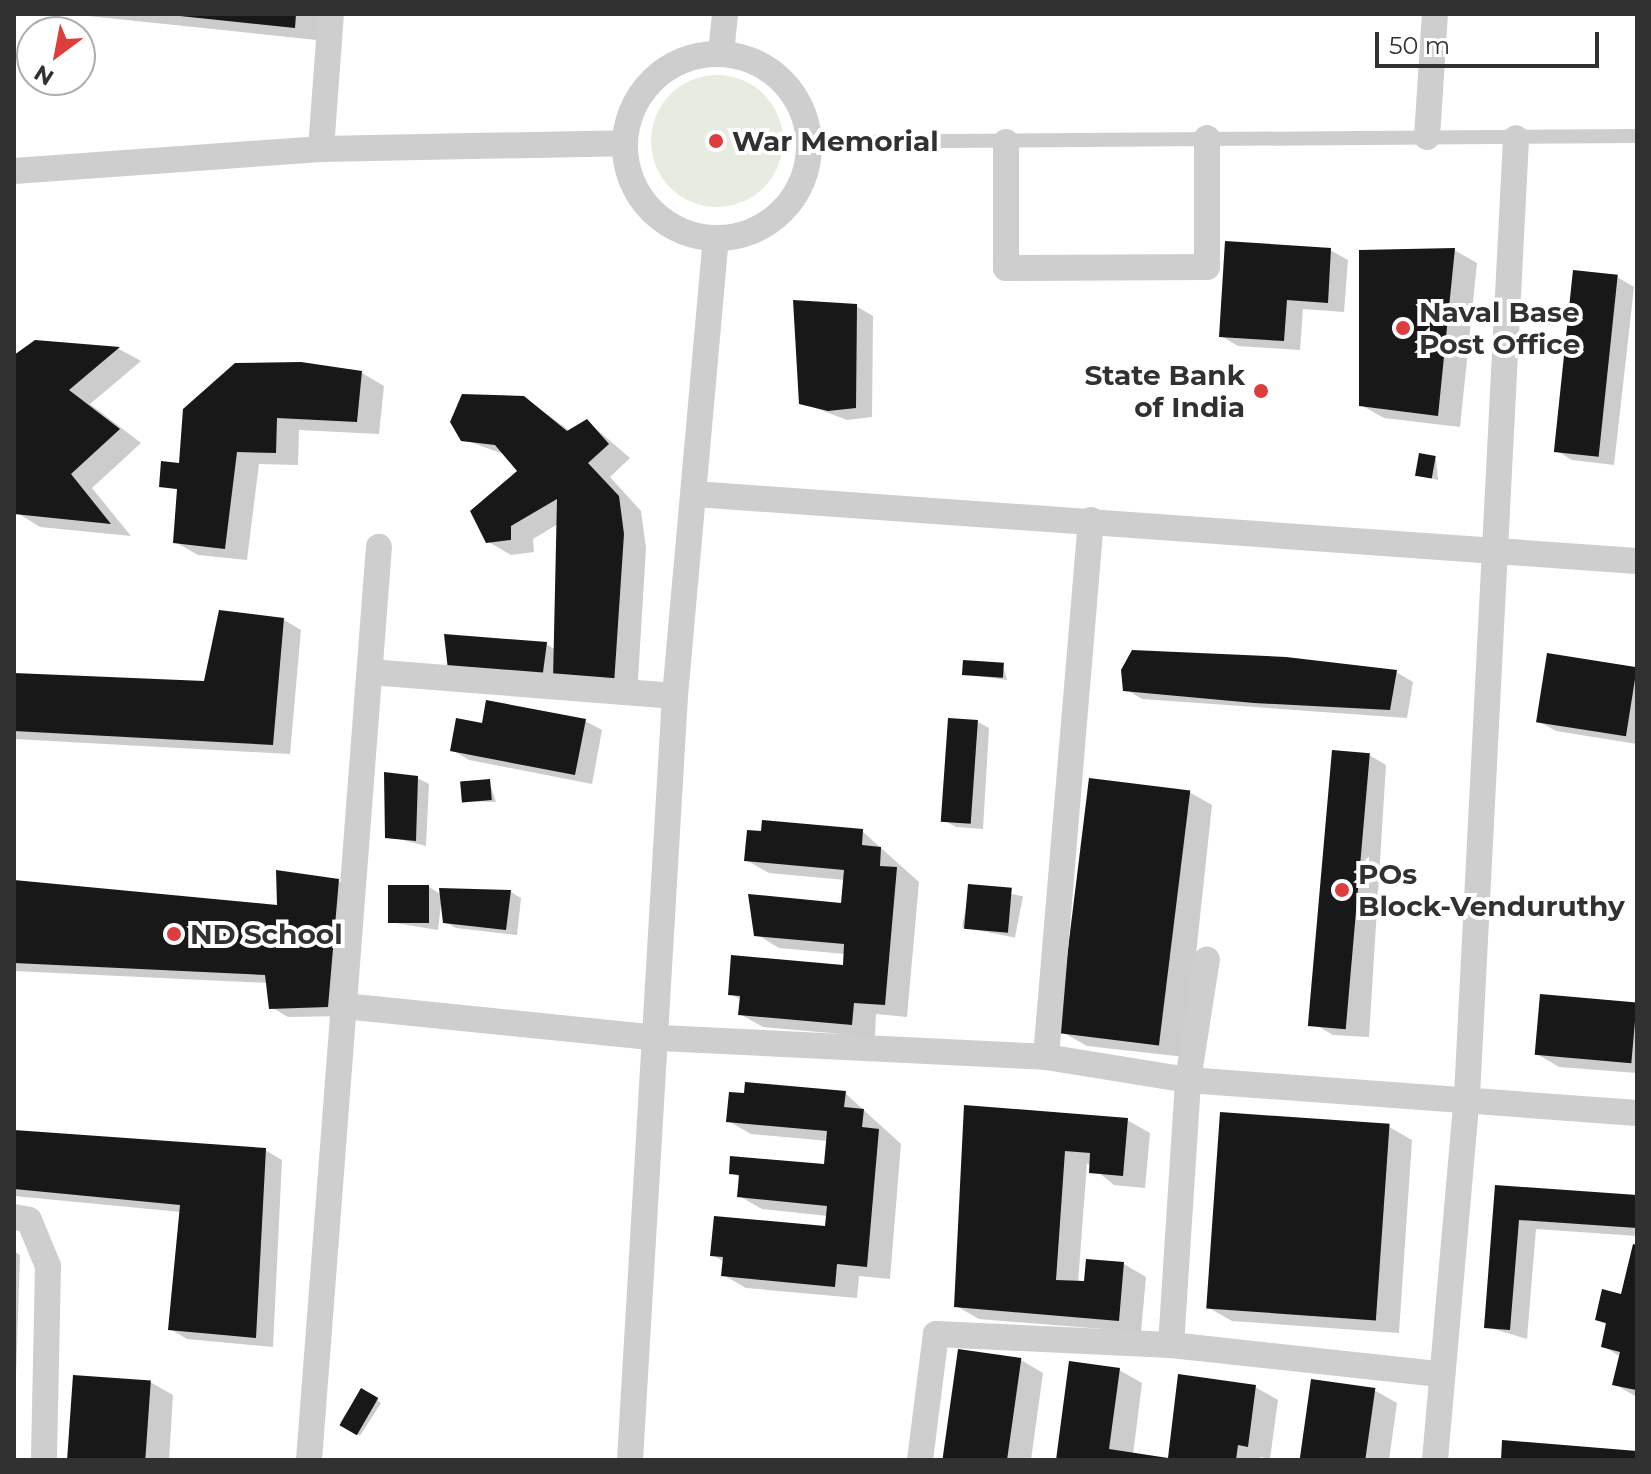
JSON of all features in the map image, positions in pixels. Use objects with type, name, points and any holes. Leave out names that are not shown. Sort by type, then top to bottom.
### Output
[{"type":"street","points":[[321,149],[331,14]]},
{"type":"street","points":[[721,53],[725,14]]},
{"type":"street","points":[[1427,137],[1435,14]]},
{"type":"street","points":[[721,53],[748,58],[782,81],[805,115],[810,142],[794,199],[773,221],[716,239],[687,233],[651,209],[628,172],[624,143],[644,89],[665,69],[721,53]]},
{"type":"street","points":[[1006,142],[1006,268],[1207,267],[1207,138]]},
{"type":"street","points":[[1435,1460],[1439,1374],[1467,1096],[1489,549],[1516,138]]},
{"type":"street","points":[[14,171],[321,149],[624,143]]},
{"type":"street","points":[[630,1460],[660,1038],[675,696],[716,239]]},
{"type":"street","points":[[695,494],[1637,561]]},
{"type":"street","points":[[1046,1057],[1091,520]]},
{"type":"street","points":[[309,1460],[379,547]]},
{"type":"street","points":[[370,672],[675,696]]},
{"type":"street","points":[[1171,1345],[1188,1080],[1207,959]]},
{"type":"street","points":[[344,1006],[660,1038],[1046,1057],[1188,1080],[1467,1096],[1637,1113]]},
{"type":"street","points":[[14,1217],[29,1220],[48,1266],[44,1460]]},
{"type":"street","points":[[920,1460],[936,1334],[1171,1345],[1439,1374]]},
{"type":"lane","points":[[810,142],[1637,136]]},
{"type":"shaded area","points":[[717,75],[742,80],[764,94],[778,116],[783,141],[778,166],[764,188],[742,202],[717,207],[692,202],[670,188],[656,166],[651,141],[656,116],[670,94],[692,80]]},
{"type":"building","points":[[161,14],[296,14],[295,28]]},
{"type":"building","points":[[1225,241],[1331,248],[1328,303],[1287,300],[1284,341],[1219,337]]},
{"type":"building","name":"Naval Base Post Office","points":[[1455,248],[1438,416],[1359,406],[1359,250]]},
{"type":"building","points":[[1573,270],[1618,275],[1599,457],[1554,452]]},
{"type":"building","points":[[793,300],[857,304],[856,408],[828,411],[799,404]]},
{"type":"building","points":[[35,340],[120,347],[69,390],[120,429],[71,474],[111,524],[14,514],[14,355]]},
{"type":"building","points":[[301,362],[362,371],[357,422],[277,418],[276,453],[237,452],[225,549],[173,543],[177,489],[159,487],[161,461],[179,463],[183,409],[235,363]]},
{"type":"building","points":[[462,394],[524,396],[567,431],[587,419],[609,444],[588,463],[619,496],[624,534],[614,684],[553,680],[557,499],[511,526],[511,540],[486,543],[470,511],[517,471],[495,445],[461,441],[450,422]]},
{"type":"building","points":[[1419,453],[1436,456],[1432,479],[1415,476]]},
{"type":"building","points":[[219,610],[284,618],[273,745],[14,731],[14,673],[204,681]]},
{"type":"building","points":[[444,634],[547,642],[542,680],[448,670]]},
{"type":"building","points":[[1132,650],[1286,657],[1397,670],[1390,710],[1254,703],[1123,691],[1121,670]]},
{"type":"building","points":[[1547,653],[1637,667],[1626,736],[1536,722]]},
{"type":"building","points":[[963,660],[1004,663],[1003,678],[962,675]]},
{"type":"building","points":[[486,700],[586,719],[575,775],[450,751],[456,718],[482,723]]},
{"type":"building","points":[[948,718],[978,720],[971,824],[941,822]]},
{"type":"building","name":"POs Block-Venduruthy","points":[[1332,750],[1370,753],[1346,1029],[1308,1026]]},
{"type":"building","points":[[384,772],[418,776],[416,841],[385,838]]},
{"type":"building","points":[[1089,778],[1190,790],[1159,1046],[1058,1033]]},
{"type":"building","points":[[490,779],[492,800],[462,803],[460,782]]},
{"type":"building","points":[[762,820],[863,829],[862,845],[881,847],[880,866],[897,867],[885,1005],[854,1003],[852,1025],[738,1015],[740,996],[728,995],[731,955],[843,965],[844,944],[754,936],[748,894],[841,903],[844,870],[744,861],[747,830],[761,831]]},
{"type":"building","name":"ND School","points":[[276,870],[339,879],[328,1007],[269,1009],[265,975],[14,963],[14,880],[277,905]]},
{"type":"building","points":[[968,884],[1012,888],[1008,933],[964,929]]},
{"type":"building","points":[[388,885],[429,885],[429,923],[388,923]]},
{"type":"building","points":[[439,888],[511,890],[506,930],[443,923]]},
{"type":"building","points":[[1540,994],[1637,1002],[1631,1063],[1535,1055]]},
{"type":"building","points":[[745,1082],[846,1091],[844,1107],[864,1109],[862,1127],[879,1129],[867,1267],[837,1264],[835,1287],[721,1276],[723,1257],[710,1256],[714,1216],[825,1226],[827,1206],[737,1197],[739,1175],[729,1174],[730,1156],[824,1164],[827,1131],[726,1122],[729,1092],[744,1093]]},
{"type":"building","points":[[964,1105],[1128,1118],[1123,1176],[1089,1173],[1090,1153],[1065,1151],[1056,1280],[1084,1281],[1086,1259],[1124,1262],[1119,1321],[954,1307]]},
{"type":"building","points":[[1220,1112],[1390,1124],[1376,1320],[1206,1309]]},
{"type":"building","points":[[14,1130],[266,1148],[256,1338],[168,1330],[180,1205],[14,1189]]},
{"type":"building","points":[[1495,1185],[1637,1195],[1637,1228],[1519,1220],[1510,1330],[1484,1328]]},
{"type":"building","points":[[1633,1244],[1637,1245],[1636,1390],[1612,1385],[1620,1352],[1601,1347],[1606,1323],[1595,1320],[1602,1289],[1621,1294]]},
{"type":"building","points":[[958,1349],[1021,1358],[1007,1460],[942,1460]]},
{"type":"building","points":[[1069,1361],[1120,1368],[1109,1449],[1168,1458],[1178,1374],[1256,1385],[1248,1447],[1238,1445],[1236,1460],[1056,1460]]},
{"type":"building","points":[[73,1375],[151,1380],[145,1460],[67,1460]]},
{"type":"building","points":[[1311,1379],[1375,1388],[1365,1460],[1300,1460]]},
{"type":"building","points":[[361,1388],[378,1398],[357,1435],[340,1425]]},
{"type":"building","points":[[1502,1440],[1637,1451],[1637,1460],[1501,1460]]},
{"type":"place","name":"War Memorial","points":[[716,141]]},
{"type":"place","name":"Naval Base Post Office","points":[[1403,328]]},
{"type":"place","name":"State Bank of India","points":[[1261,391]]},
{"type":"place","name":"POs Block-Venduruthy","points":[[1342,890]]},
{"type":"place","name":"ND School","points":[[174,934]]}]
